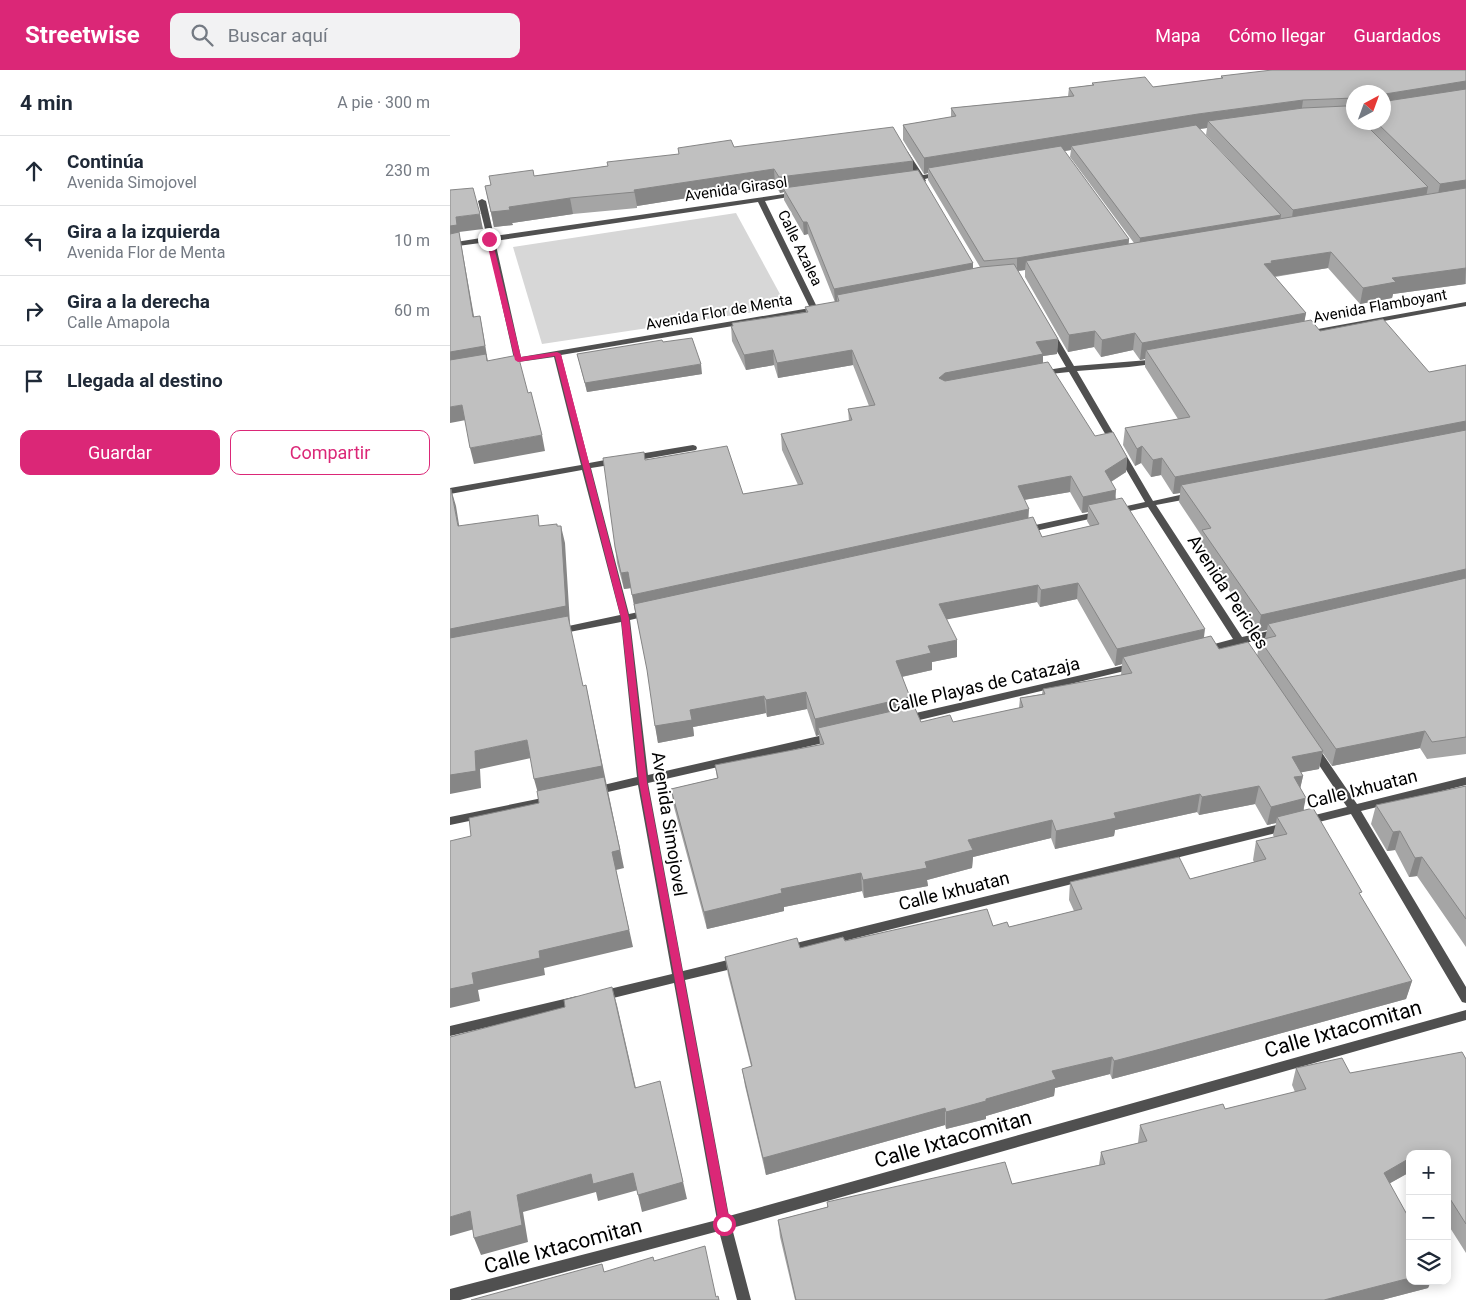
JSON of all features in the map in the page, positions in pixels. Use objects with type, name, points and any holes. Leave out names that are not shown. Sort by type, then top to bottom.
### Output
[{"type":"street","points":[[902,147],[926,186]]},
{"type":"street","points":[[902,180],[949,173]]},
{"type":"street","name":"Avenida Girasol","points":[[450,245],[807,193]]},
{"type":"street","name":"Calle Azalea","points":[[760,199],[815,310]]},
{"type":"street","points":[[482,201],[489,239],[518,360]]},
{"type":"street","name":"Avenida Flamboyant","points":[[1312,332],[1466,304]]},
{"type":"street","name":"Avenida Flor de Menta","points":[[499,363],[825,308]]},
{"type":"street","name":"Avenida Pericles","points":[[1046,326],[1150,504],[1250,657]]},
{"type":"street","name":"Avenida Simojovel","points":[[557,354],[625,618],[643,782],[724,1224],[744,1300]]},
{"type":"street","points":[[1032,375],[1071,368],[1128,366],[1167,359]]},
{"type":"street","points":[[450,491],[693,448]]},
{"type":"street","points":[[1014,533],[1208,492]]},
{"type":"street","points":[[547,633],[654,611]]},
{"type":"street","points":[[1191,652],[1286,630]]},
{"type":"street","name":"Calle Playas de Catazaja","points":[[893,723],[1143,664]]},
{"type":"street","points":[[585,793],[643,782],[845,734]]},
{"type":"street","points":[[1305,737],[1354,809],[1466,998]]},
{"type":"street","name":"Calle Ixhuatan","points":[[774,953],[1466,781]]},
{"type":"street","points":[[450,821],[566,797]]},
{"type":"street","points":[[450,1031],[678,978],[755,958]]},
{"type":"street","name":"Calle Ixtacomitan","points":[[450,1296],[724,1224],[1466,1015]]},
{"type":"shaded area","points":[[736,213],[787,307],[542,344],[513,247]]},
{"type":"building","points":[[1272,70],[1466,70],[1466,81],[1391,93],[1391,85],[1346,85],[1346,98],[1303,100],[1198,114],[924,158],[903,125],[956,116],[951,108],[1074,96],[1069,88],[1094,85],[1092,83],[1145,77],[1153,87],[1223,78],[1221,76]]},
{"type":"building","points":[[1466,89],[1466,180],[1440,184],[1384,130],[1391,130],[1391,100]]},
{"type":"building","points":[[1346,106],[1346,130],[1371,130],[1428,187],[1293,210],[1208,121],[1303,108]]},
{"type":"building","points":[[1196,125],[1281,215],[1140,238],[1071,146]]},
{"type":"building","points":[[893,127],[913,161],[779,177],[774,169],[634,190],[635,192],[570,198],[509,207],[510,210],[491,212],[485,186],[491,185],[489,176],[533,170],[534,176],[608,166],[607,162],[679,154],[678,148],[731,140],[734,147]]},
{"type":"building","points":[[1061,146],[1129,239],[1017,258],[984,261],[928,168]]},
{"type":"building","points":[[918,170],[973,263],[834,289],[807,222],[803,222],[783,188]]},
{"type":"building","points":[[473,188],[480,214],[456,217],[457,225],[450,226],[450,190]]},
{"type":"building","points":[[1466,188],[1466,268],[1392,278],[1396,282],[1363,288],[1331,252],[1271,261],[1272,263],[1264,264],[1306,313],[1142,343],[1135,333],[1102,340],[1095,331],[1069,335],[1026,261]]},
{"type":"building","points":[[459,232],[473,317],[480,316],[485,346],[450,352],[450,234]]},
{"type":"building","points":[[1014,264],[1058,339],[1036,342],[1043,354],[945,373],[939,378],[945,381],[1048,362],[1095,436],[1113,432],[1127,457],[1105,471],[1116,490],[1083,497],[1071,476],[1018,486],[1029,509],[632,595],[628,572],[621,573],[615,547],[603,458],[644,452],[645,460],[727,446],[743,494],[803,484],[781,434],[852,420],[848,409],[875,405],[852,350],[777,363],[773,350],[744,355],[731,326],[733,326],[732,323],[808,312],[805,307],[839,301],[837,295],[981,267]]},
{"type":"building","points":[[1383,319],[1429,372],[1466,365],[1466,421],[1175,477],[1162,458],[1153,460],[1142,446],[1137,449],[1125,428],[1190,417],[1146,350],[1311,320],[1320,331]]},
{"type":"building","points":[[692,338],[701,364],[585,383],[577,354],[662,340],[663,342]]},
{"type":"building","points":[[486,354],[487,361],[518,355],[528,393],[531,392],[542,435],[470,448],[462,405],[450,407],[450,360]]},
{"type":"building","points":[[1466,430],[1466,569],[1261,615],[1202,530],[1211,528],[1181,485]]},
{"type":"building","points":[[450,489],[458,526],[538,515],[539,526],[557,524],[557,526],[561,526],[566,606],[450,629]]},
{"type":"building","points":[[1122,498],[1205,629],[1117,649],[1078,583],[1041,590],[1038,585],[939,604],[957,640],[928,646],[931,653],[896,661],[910,697],[815,719],[806,692],[766,700],[764,696],[690,710],[692,720],[655,726],[647,670],[634,604],[1033,517],[1042,537],[1099,524],[1088,505]]},
{"type":"building","points":[[1466,578],[1466,737],[1432,742],[1425,731],[1336,749],[1260,640],[1276,636],[1268,624]]},
{"type":"building","points":[[568,616],[583,686],[586,685],[602,766],[534,779],[527,740],[475,751],[476,771],[450,775],[450,638]]},
{"type":"building","points":[[1211,636],[1219,649],[1248,642],[1323,751],[1292,757],[1303,776],[1294,777],[1306,798],[1271,807],[1259,786],[1202,797],[1200,794],[1114,813],[1116,818],[1056,831],[1052,820],[968,840],[973,850],[925,862],[927,868],[863,880],[861,873],[781,889],[782,893],[704,912],[671,789],[718,778],[715,765],[824,744],[818,728],[914,706],[921,722],[950,715],[953,722],[1023,707],[1020,698],[1045,694],[1043,689],[1132,673],[1123,657]]},
{"type":"building","points":[[604,777],[620,850],[612,852],[629,930],[539,951],[540,958],[472,973],[474,984],[450,989],[450,841],[471,836],[469,818],[539,803],[537,791]]},
{"type":"building","points":[[1466,786],[1466,919],[1422,857],[1415,858],[1400,831],[1393,832],[1376,805]]},
{"type":"building","points":[[1313,808],[1362,892],[1359,893],[1412,981],[1114,1061],[1112,1057],[1052,1071],[1056,1079],[986,1099],[986,1101],[946,1112],[945,1108],[763,1158],[742,1069],[752,1066],[725,957],[797,938],[800,948],[843,937],[845,941],[987,909],[993,926],[1007,922],[1009,927],[1082,909],[1070,882],[1179,857],[1190,879],[1266,859],[1256,841],[1287,834],[1277,817]]},
{"type":"building","points":[[612,987],[635,1088],[660,1081],[683,1182],[638,1195],[633,1173],[593,1184],[591,1174],[517,1195],[522,1225],[474,1238],[470,1211],[450,1217],[450,1037],[565,1007],[564,1000]]},
{"type":"building","points":[[1462,1052],[1466,1059],[1466,1224],[1451,1200],[1451,1150],[1406,1150],[1406,1160],[1384,1173],[1406,1213],[1406,1279],[1324,1300],[796,1300],[778,1220],[828,1207],[827,1202],[1005,1162],[1012,1184],[1105,1164],[1101,1152],[1147,1141],[1140,1125],[1223,1104],[1225,1109],[1306,1089],[1296,1068],[1342,1058],[1350,1073]]},
{"type":"building","points":[[705,1246],[716,1297],[718,1296],[719,1300],[471,1300],[602,1264],[604,1272],[653,1257],[654,1261]]},
{"type":"route","points":[[489,239],[518,360],[557,354],[625,618],[643,782],[724,1224]]}]
